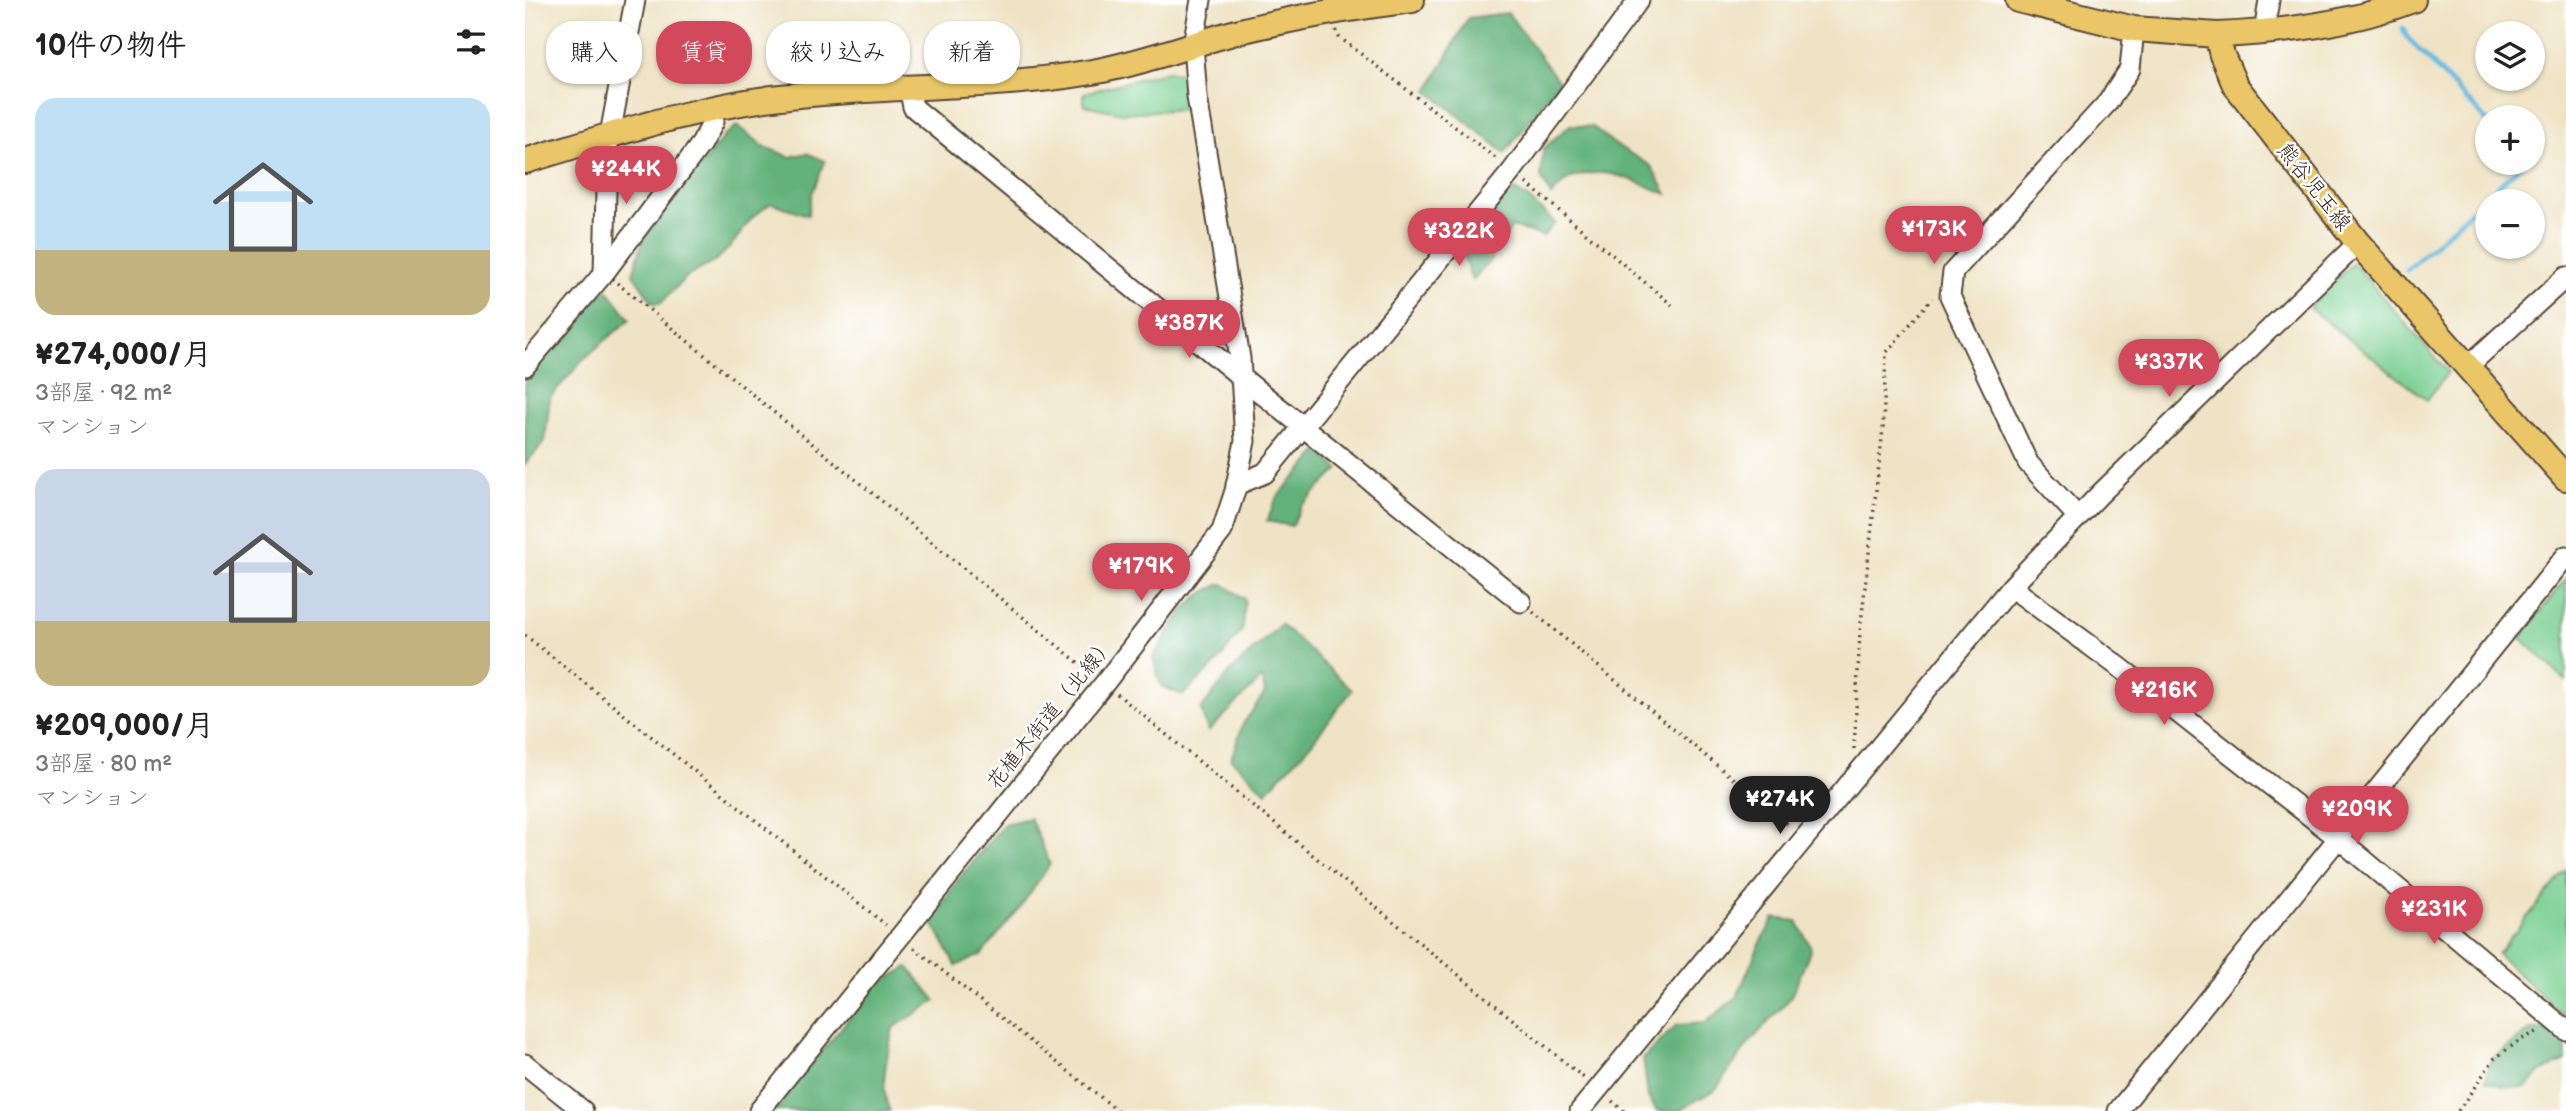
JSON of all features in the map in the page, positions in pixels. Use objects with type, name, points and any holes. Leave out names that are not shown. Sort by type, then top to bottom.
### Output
[{"type":"main road","points":[[525,161],[713,109],[781,97],[1053,78],[1127,65],[1239,32],[1331,11],[1412,0]]},
{"type":"main road","points":[[2018,0],[2134,29],[2217,35],[2264,33],[2336,22],[2413,0]]},
{"type":"main road","name":"熊谷児玉線","points":[[2217,35],[2235,85],[2358,243],[2566,478]]},
{"type":"street","points":[[604,273],[609,136],[635,0]]},
{"type":"street","name":"花植木街道（北線）","points":[[759,1111],[1104,684],[1222,531],[1236,485],[1245,441],[1240,358],[1201,129],[1193,45],[1202,0]]},
{"type":"street","points":[[1236,485],[1265,473],[1512,171],[1639,0]]},
{"type":"street","points":[[2264,33],[2269,0]]},
{"type":"street","points":[[2078,517],[2028,463],[1950,296],[1953,272],[2108,102],[2130,69],[2134,29]]},
{"type":"street","points":[[909,87],[913,107],[1241,377],[1521,602]]},
{"type":"street","points":[[525,366],[604,273],[709,134],[713,109]]},
{"type":"street","points":[[1580,1111],[2011,587],[2078,517],[2358,243]]},
{"type":"street","points":[[2467,367],[2566,277]]},
{"type":"street","points":[[2118,1111],[2566,556]]},
{"type":"street","points":[[2011,587],[2122,668],[2338,838],[2561,1026]]},
{"type":"street","points":[[525,1064],[583,1111]]},
{"type":"path","points":[[1852,779],[1860,632],[1883,429],[1887,353],[1953,272]]},
{"type":"path","points":[[1521,602],[1804,837]]},
{"type":"path","points":[[525,635],[1118,1111]]},
{"type":"path","points":[[2458,1111],[2494,1059],[2520,1040],[2561,1026]]},
{"type":"green space","points":[[1508,13],[1559,82],[1505,153],[1428,91],[1468,18]]},
{"type":"green space","points":[[1168,71],[1182,74],[1186,109],[1122,113],[1084,105],[1084,93]]},
{"type":"green space","points":[[1570,125],[1593,127],[1613,143],[1651,166],[1667,194],[1620,176],[1597,173],[1569,179],[1551,196],[1541,177],[1543,149]]},
{"type":"green space","points":[[737,126],[765,147],[790,157],[807,153],[825,161],[812,194],[808,215],[771,203],[752,218],[730,247],[714,262],[686,277],[661,303],[653,303],[633,274],[643,240],[725,135]]},
{"type":"green space","points":[[1515,190],[1555,223],[1543,236],[1512,227],[1488,263],[1472,281],[1461,246],[1500,197]]},
{"type":"green space","points":[[2353,263],[2448,372],[2427,400],[2309,308]]},
{"type":"green space","points":[[607,289],[630,319],[587,356],[550,397],[545,441],[525,464],[525,375]]},
{"type":"green space","points":[[1319,451],[1339,469],[1301,506],[1292,526],[1267,521],[1277,497]]},
{"type":"green space","points":[[2566,578],[2566,681],[2521,638]]},
{"type":"green space","points":[[1223,584],[1245,599],[1243,629],[1218,662],[1183,695],[1161,686],[1153,658],[1166,635],[1181,613],[1199,595]]},
{"type":"green space","points":[[1281,624],[1352,690],[1310,745],[1266,792],[1231,759],[1243,724],[1265,693],[1262,678],[1208,732],[1201,710],[1230,672]]},
{"type":"green space","points":[[1030,818],[1050,864],[1019,909],[981,955],[956,966],[931,920],[961,876],[1004,824]]},
{"type":"green space","points":[[2566,870],[2566,1011],[2561,1013],[2497,954]]},
{"type":"green space","points":[[1774,918],[1797,921],[1811,948],[1792,996],[1750,1042],[1715,1090],[1678,1111],[1657,1111],[1648,1097],[1643,1058],[1677,1025],[1705,1023],[1737,997]]},
{"type":"green space","points":[[908,967],[936,1001],[893,1028],[884,1081],[886,1102],[890,1111],[774,1111],[875,986]]},
{"type":"green space","points":[[2530,1030],[2547,1030],[2559,1034],[2566,1051],[2566,1061],[2541,1072],[2525,1088],[2485,1081],[2492,1059]]},
{"type":"waterway","points":[[2403,28],[2406,36],[2475,108]]},
{"type":"waterway","points":[[2407,270],[2510,175]]}]
